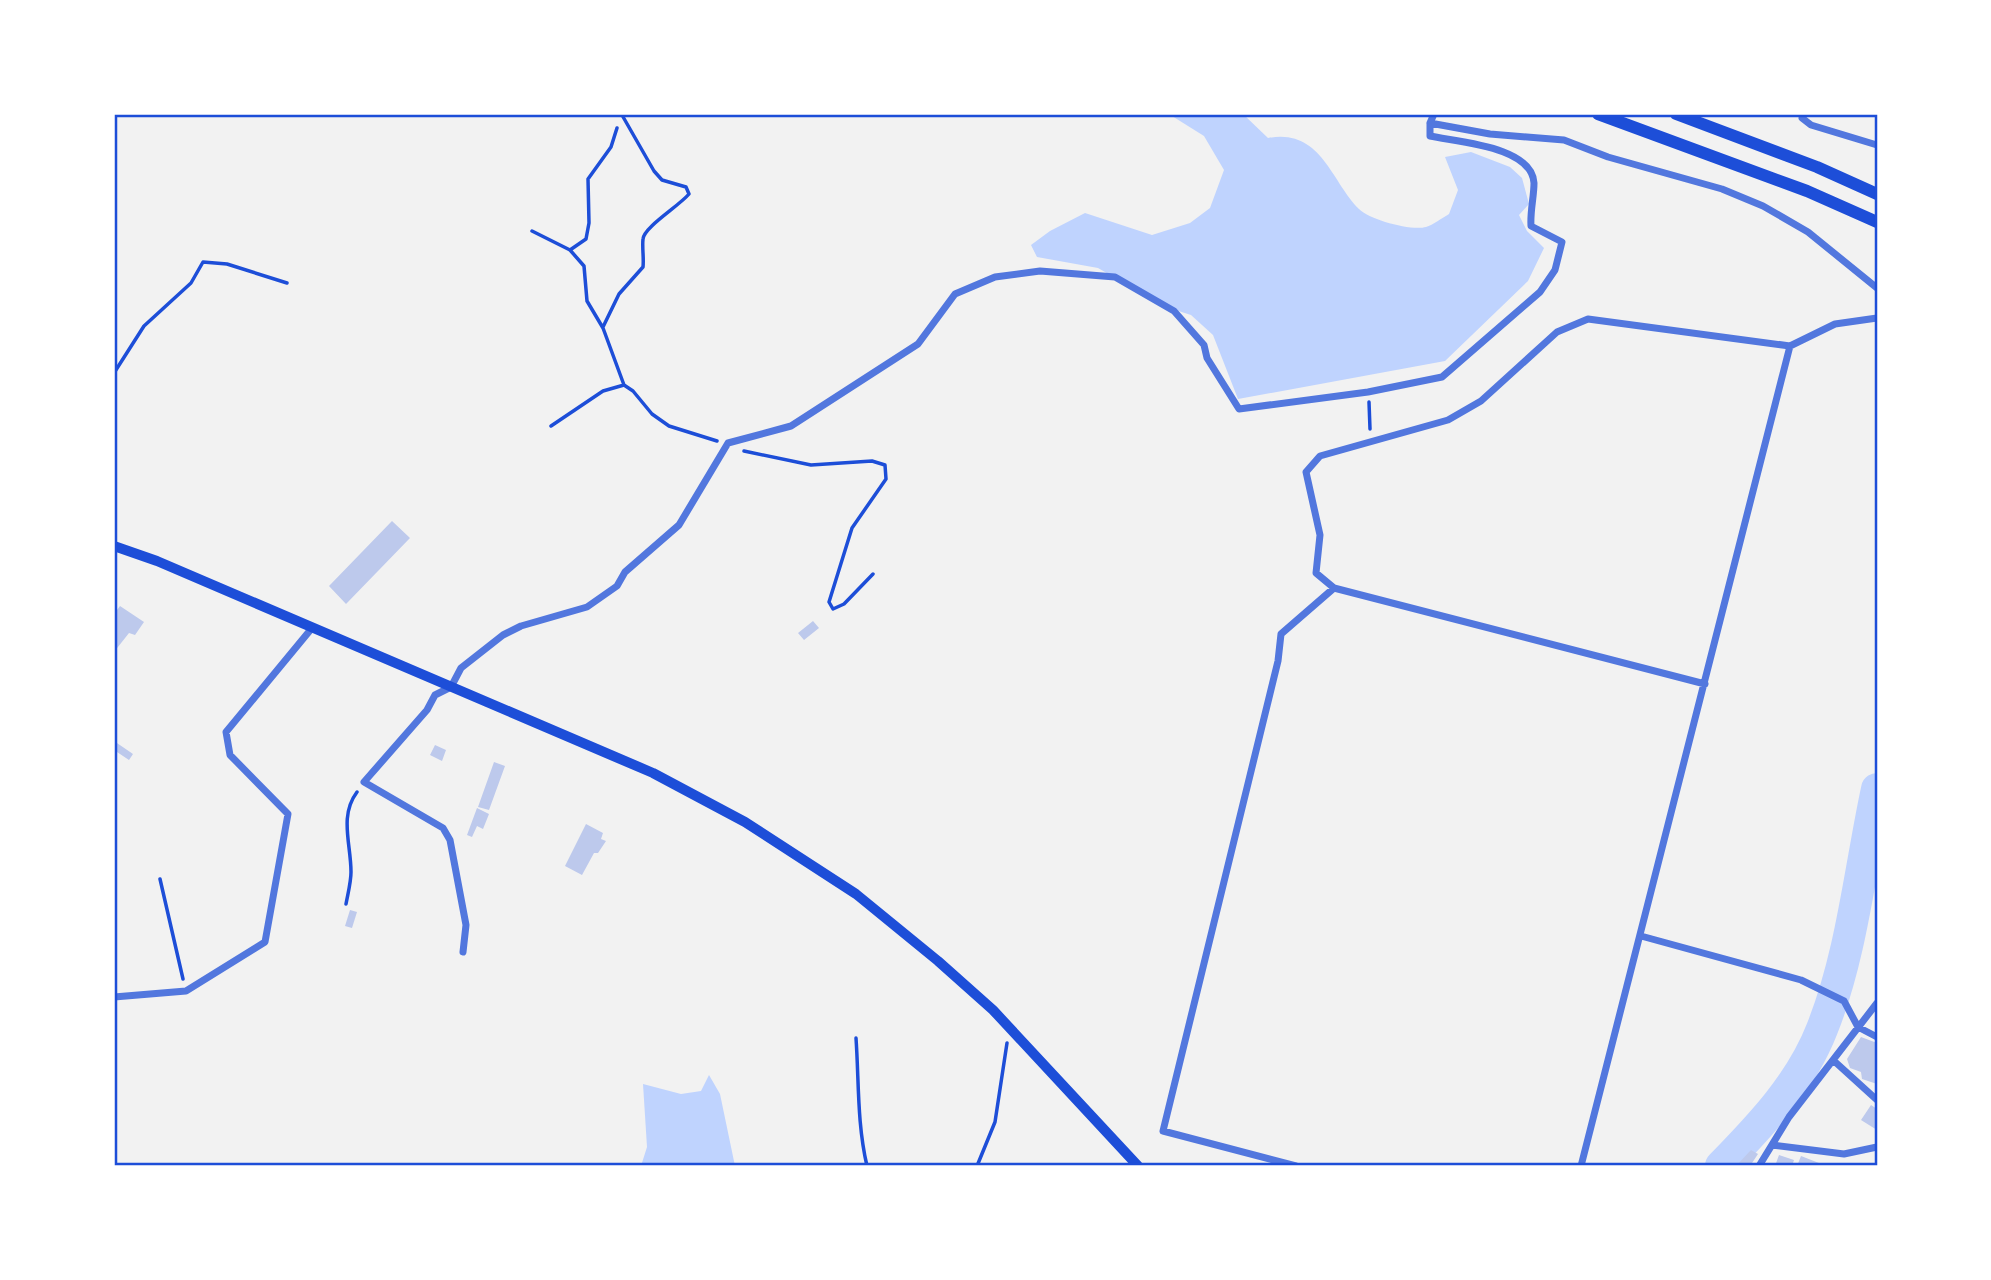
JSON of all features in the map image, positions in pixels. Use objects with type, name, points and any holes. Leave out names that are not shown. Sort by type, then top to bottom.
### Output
[{"type":"highway","points":[[1598,114],[1796,186],[1877,222]]},
{"type":"highway","points":[[1676,114],[1772,149],[1877,194]]},
{"type":"main road","points":[[114,546],[157,561],[653,773],[745,822],[856,894],[993,1010],[1138,1166]]},
{"type":"street","points":[[463,952],[466,925],[450,840],[443,828],[364,782],[427,709],[435,695],[451,687],[461,668],[503,635],[521,626],[587,607],[617,586],[625,572],[679,525],[729,443],[790,426],[918,344],[955,295],[995,277],[1041,271],[1115,277],[1174,311],[1203,345],[1207,358],[1239,409],[1368,392],[1442,377],[1540,292],[1555,270],[1562,242],[1531,226],[1529,208],[1534,181],[1527,166],[1514,154],[1430,136],[1430,123],[1434,114]]},
{"type":"street","points":[[1804,114],[1802,118],[1811,125],[1877,145]]},
{"type":"street","points":[[1430,123],[1490,134],[1564,140],[1608,157],[1722,189],[1763,206],[1808,232],[1877,288]]},
{"type":"street","points":[[1705,684],[1334,588],[1316,572],[1320,535],[1306,472],[1320,456],[1448,420],[1480,401],[1556,332],[1588,319],[1790,346],[1835,324],[1877,318]]},
{"type":"street","points":[[1581,1166],[1642,936],[1790,346]]},
{"type":"street","points":[[1296,1166],[1163,1131],[1278,661],[1281,634],[1334,588]]},
{"type":"street","points":[[114,997],[186,991],[265,942],[288,814],[230,755],[226,732],[312,628]]},
{"type":"street","points":[[1642,936],[1801,979],[1844,1002],[1858,1027],[1877,1037]]},
{"type":"street","points":[[1759,1166],[1789,1116],[1877,1003]]},
{"type":"street","points":[[1833,1060],[1877,1100]]},
{"type":"street","points":[[1772,1145],[1844,1154],[1877,1147]]},
{"type":"path","points":[[603,328],[619,294],[643,267],[643,237],[653,223],[679,206],[689,194],[687,187],[662,180],[654,171],[622,115]]},
{"type":"path","points":[[570,250],[586,239],[589,223],[588,179],[611,147],[617,128]]},
{"type":"path","points":[[532,231],[570,250],[584,266],[587,301],[603,328],[624,385],[633,391],[652,414],[669,426],[729,443],[744,451],[811,465],[872,461],[885,465],[886,479],[852,528],[829,602],[833,609],[845,604],[873,574]]},
{"type":"path","points":[[114,373],[144,326],[191,283],[203,262],[227,264],[287,283]]},
{"type":"path","points":[[551,426],[603,391],[624,385]]},
{"type":"path","points":[[1368,392],[1371,442]]},
{"type":"path","points":[[346,904],[351,874],[347,829],[349,803],[364,782]]},
{"type":"path","points":[[160,878],[186,991]]},
{"type":"path","points":[[856,1038],[859,1087],[857,1108],[867,1166]]},
{"type":"path","points":[[977,1166],[995,1122],[1007,1038]]},
{"type":"water","points":[[1243,114],[1268,138],[1286,137],[1301,141],[1323,159],[1359,209],[1381,221],[1401,226],[1426,227],[1449,214],[1458,190],[1445,157],[1471,152],[1510,167],[1522,178],[1529,204],[1519,215],[1527,231],[1544,248],[1528,281],[1445,361],[1238,399],[1213,335],[1191,315],[1166,307],[1098,268],[1037,257],[1031,245],[1050,231],[1085,213],[1152,235],[1190,223],[1210,208],[1224,170],[1204,136],[1172,116]]},
{"type":"water","points":[[709,1075],[720,1094],[735,1166],[641,1166],[647,1147],[643,1084],[681,1094],[701,1091]]},
{"type":"building","points":[[392,521],[410,538],[346,604],[329,586]]},
{"type":"building","points":[[120,606],[144,622],[135,635],[129,633],[114,652],[114,614]]},
{"type":"building","points":[[813,621],[819,628],[804,640],[798,633]]},
{"type":"building","points":[[114,741],[133,754],[129,760],[114,750]]},
{"type":"building","points":[[435,745],[446,750],[442,761],[430,755]]},
{"type":"building","points":[[494,762],[505,766],[489,810],[478,807]]},
{"type":"building","points":[[477,808],[489,814],[483,829],[477,826],[472,837],[467,835]]},
{"type":"building","points":[[586,824],[603,833],[601,839],[606,841],[598,853],[594,853],[582,875],[565,866]]},
{"type":"building","points":[[350,910],[357,912],[352,928],[345,926]]},
{"type":"building","points":[[1861,1037],[1877,1043],[1877,1084],[1862,1079],[1861,1072],[1850,1068],[1847,1059]]},
{"type":"building","points":[[1871,1105],[1877,1109],[1877,1130],[1861,1120]]},
{"type":"building","points":[[1751,1150],[1758,1154],[1750,1166],[1736,1166]]},
{"type":"building","points":[[1779,1155],[1794,1160],[1792,1166],[1775,1166]]},
{"type":"building","points":[[1801,1156],[1819,1163],[1818,1166],[1797,1166]]},
{"type":"waterway","points":[[1721,1166],[1779,1102],[1803,1067],[1822,1029],[1848,941],[1877,789]]}]
